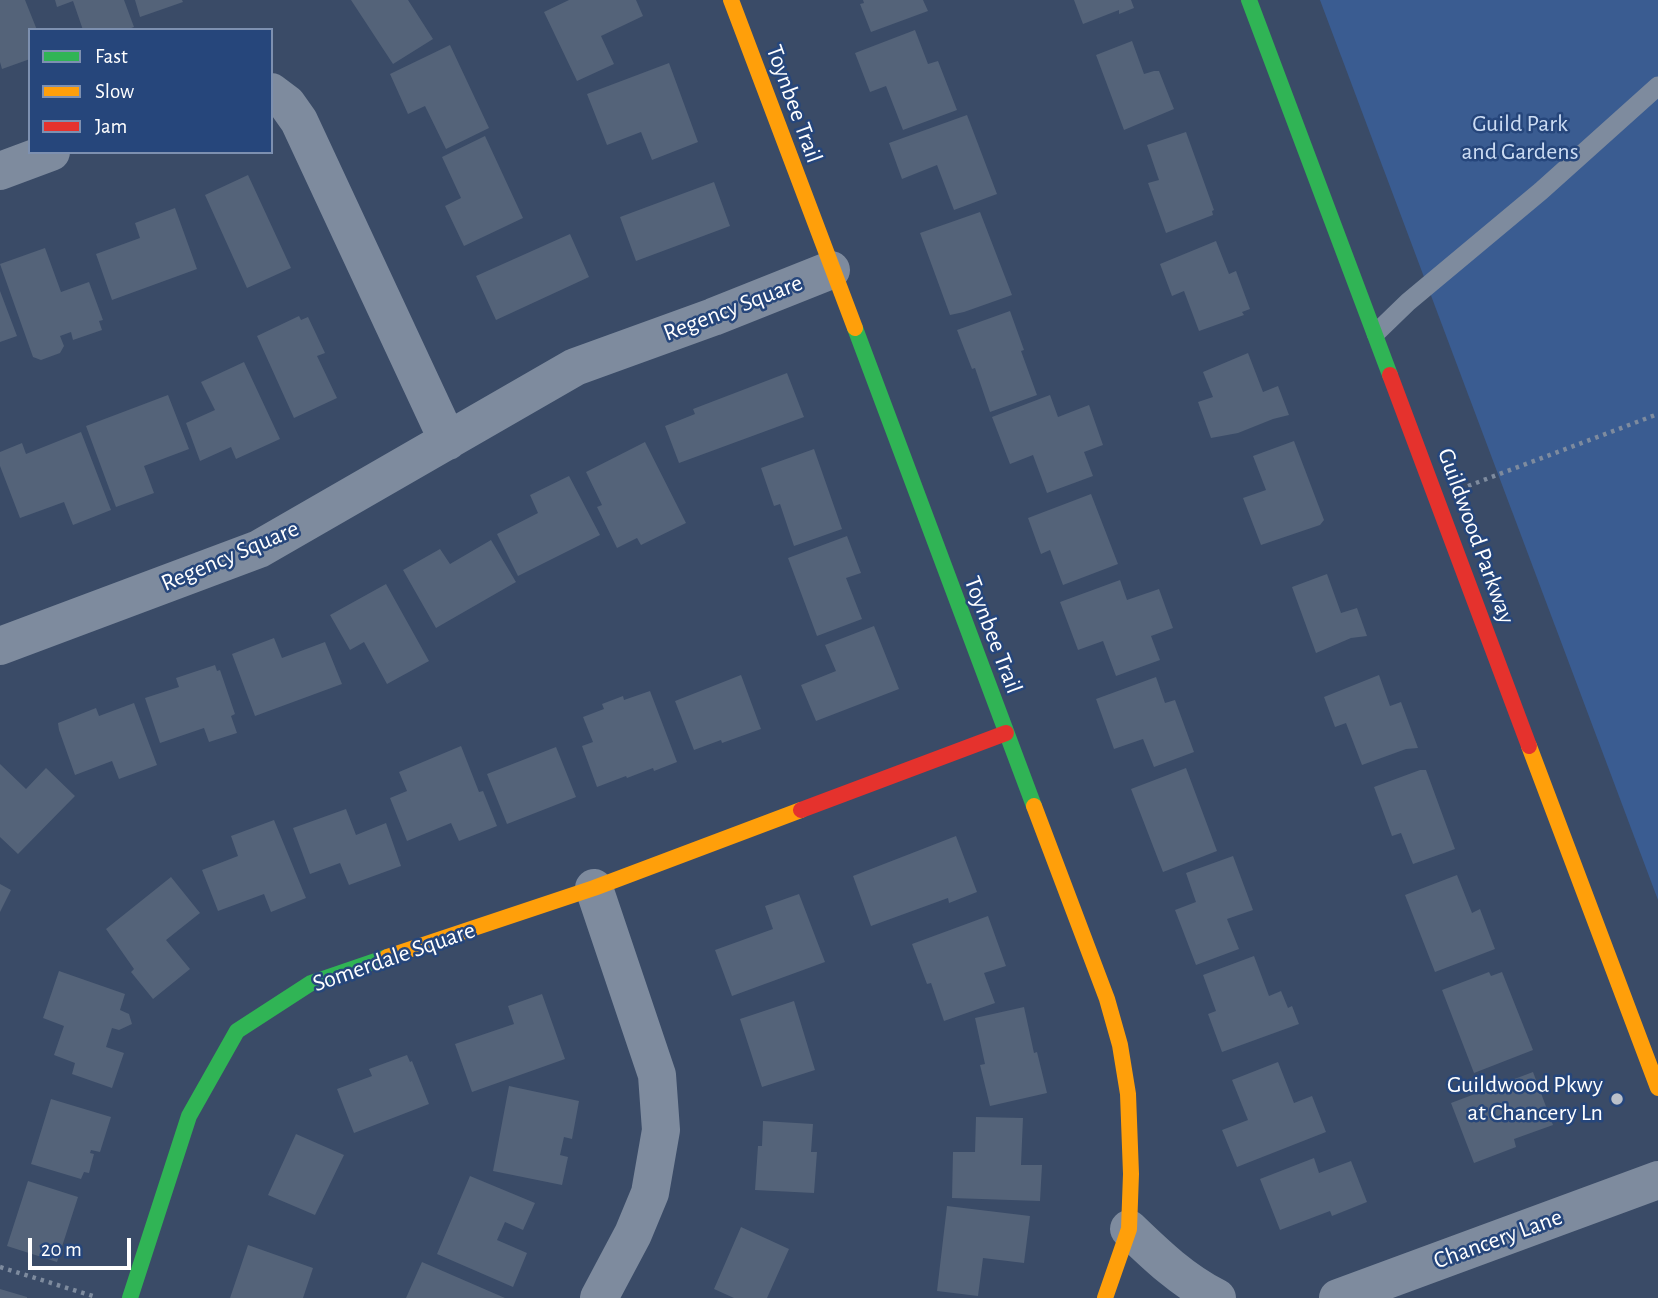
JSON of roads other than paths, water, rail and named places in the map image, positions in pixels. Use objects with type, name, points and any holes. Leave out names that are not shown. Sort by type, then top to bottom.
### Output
[{"type":"street","name":"Toynbee Trail","points":[[731,0],[1107,999],[1120,1045],[1128,1094],[1131,1174],[1129,1229],[1105,1298]]},
{"type":"street","name":"Guildwood Parkway","points":[[1249,0],[1658,1088]]},
{"type":"street","points":[[273,94],[287,104],[299,121],[448,441]]},
{"type":"street","points":[[0,171],[46,154]]},
{"type":"street","name":"Regency Square","points":[[0,646],[258,549],[575,367],[831,270]]},
{"type":"street","name":"Somerdale Square","points":[[130,1298],[189,1116],[237,1031],[311,983],[594,888],[1006,733]]},
{"type":"street","points":[[594,888],[657,1075],[661,1130],[650,1193],[633,1234],[599,1298]]},
{"type":"street","name":"Chancery Lane","points":[[1338,1298],[1658,1180]]},
{"type":"street","points":[[1129,1229],[1165,1264],[1195,1287],[1217,1298]]},
{"type":"lane","points":[[1376,333],[1408,302],[1541,191],[1658,86]]},
{"type":"place","name":"Guildwood Pkwy at Chancery Ln","points":[[1617,1099]]},
{"type":"park label","name":"Guild Park and Gardens","points":[[1520,138]]}]
